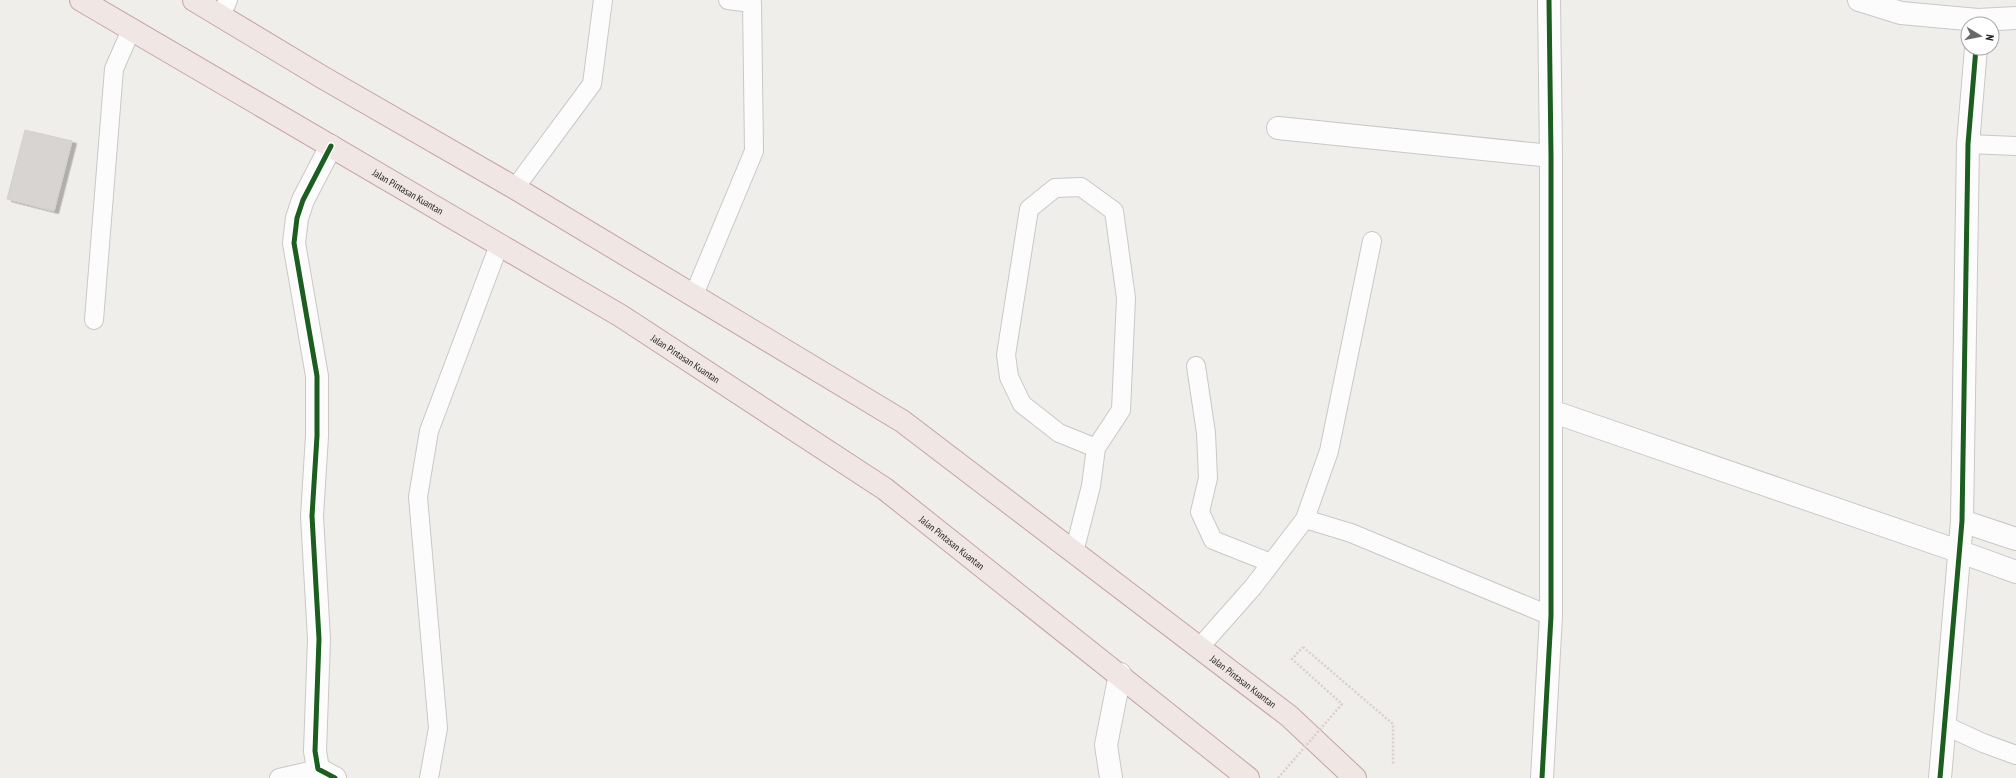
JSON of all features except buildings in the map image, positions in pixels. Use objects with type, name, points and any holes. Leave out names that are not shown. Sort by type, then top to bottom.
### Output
[{"type":"highway","name":"Jalan Pintasan Kuantan","points":[[81,0],[621,316],[886,489],[1120,674],[1248,778]]},
{"type":"highway","name":"Jalan Pintasan Kuantan","points":[[194,0],[225,8],[515,188],[902,421],[1290,716],[1356,778]]},
{"type":"street","points":[[1542,778],[1550,616],[1552,156],[1549,0]]},
{"type":"street","points":[[1859,0],[1900,13],[1960,20]]},
{"type":"street","points":[[2000,20],[2016,18]]},
{"type":"street","points":[[1940,778],[1958,550],[1962,521],[1968,144],[1975,56]]},
{"type":"street","points":[[1278,128],[1552,156]]},
{"type":"street","points":[[326,773],[315,751],[319,639],[312,516],[317,436],[317,376],[294,243],[297,218],[303,200],[330,146]]},
{"type":"street","points":[[1550,411],[1958,550],[2016,572]]},
{"type":"street","points":[[1962,521],[2016,539]]},
{"type":"street","points":[[1111,778],[1106,745],[1120,674]]},
{"type":"lane","points":[[515,188],[592,84],[603,0]]},
{"type":"lane","points":[[694,297],[754,151],[752,4],[728,0]]},
{"type":"lane","points":[[94,320],[114,69],[131,30]]},
{"type":"lane","points":[[1968,144],[2016,146]]},
{"type":"lane","points":[[1074,552],[1090,486],[1096,448],[1121,410],[1126,298],[1114,211],[1081,187],[1055,188],[1029,209],[1006,355],[1009,377],[1022,404],[1059,433],[1096,448]]},
{"type":"lane","points":[[1199,648],[1253,587],[1305,519],[1329,451],[1372,241]]},
{"type":"lane","points":[[429,778],[438,728],[418,497],[429,431],[499,245]]},
{"type":"lane","points":[[1196,366],[1206,433],[1208,478],[1200,512],[1213,540],[1271,563]]},
{"type":"lane","points":[[1305,519],[1351,533],[1550,616]]},
{"type":"lane","points":[[1944,725],[1983,743],[2016,755]]},
{"type":"lane","points":[[279,778],[326,773]]},
{"type":"path","points":[[1278,778],[1342,704],[1292,659],[1303,647],[1393,724],[1393,764]]},
{"type":"cycle path","points":[[1542,778],[1551,616],[1551,156],[1549,0]]},
{"type":"cycle path","points":[[1940,778],[1962,521],[1968,144],[1975,56]]},
{"type":"cycle path","points":[[331,146],[303,200],[297,218],[294,243],[317,376],[317,436],[312,516],[319,639],[315,751],[318,769],[335,778]]}]
